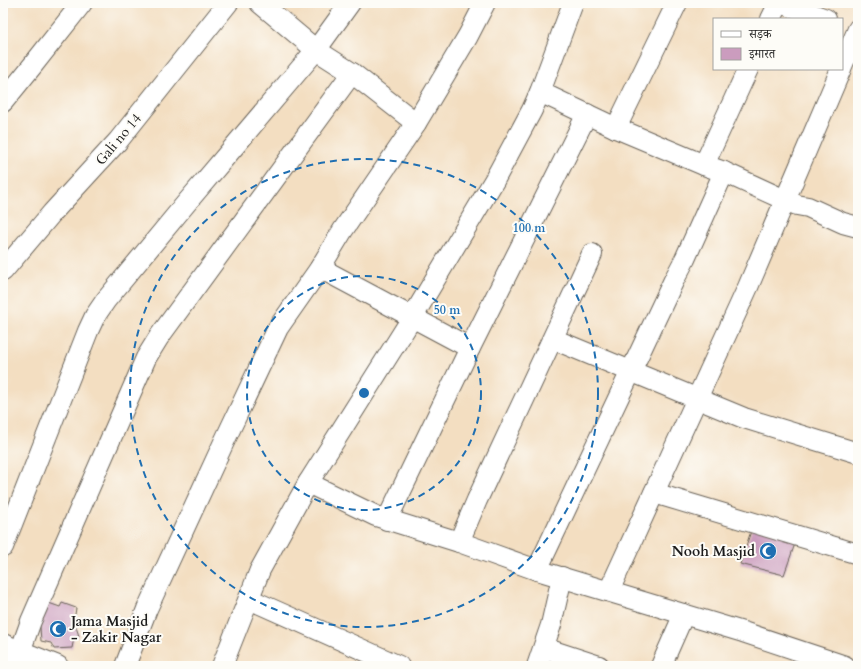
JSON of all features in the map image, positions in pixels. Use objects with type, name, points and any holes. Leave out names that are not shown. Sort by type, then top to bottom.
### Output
[{"type":"street","points":[[3,102],[82,3]]},
{"type":"street","name":"Gali no 14","points":[[3,271],[118,141],[228,3]]},
{"type":"street","points":[[260,3],[316,50],[352,73],[416,123]]},
{"type":"street","points":[[3,547],[88,330],[95,316],[106,300],[183,207],[316,50],[350,3]]},
{"type":"street","points":[[126,666],[147,609],[278,328],[320,268],[343,230],[416,123],[468,36],[485,3]]},
{"type":"street","points":[[222,666],[260,570],[308,483],[412,318],[495,179],[532,110],[573,3]]},
{"type":"street","points":[[616,128],[677,3]]},
{"type":"street","points":[[772,18],[780,3],[823,18]]},
{"type":"street","points":[[843,24],[858,30],[843,64]]},
{"type":"street","points":[[704,165],[748,70]]},
{"type":"street","points":[[609,591],[748,287],[840,70]]},
{"type":"street","points":[[58,666],[13,654],[31,621],[146,358],[159,337],[352,73]]},
{"type":"street","points":[[540,92],[616,128],[724,172],[785,200],[858,227]]},
{"type":"street","points":[[387,520],[470,348],[587,114]]},
{"type":"street","points":[[537,570],[685,259],[724,172]]},
{"type":"street","points":[[459,542],[477,500],[592,254]]},
{"type":"street","points":[[320,268],[470,348]]},
{"type":"street","points":[[552,339],[744,418],[858,453]]},
{"type":"street","points":[[308,483],[387,520],[459,542],[537,570],[743,632],[845,666]]},
{"type":"street","points":[[654,493],[858,554]]},
{"type":"street","points":[[562,577],[551,625],[540,657],[599,666]]},
{"type":"street","points":[[249,599],[399,666]]},
{"type":"street","points":[[661,666],[684,614]]},
{"type":"building","name":"Nooh Masjid","points":[[753,525],[797,538],[784,575],[740,564]]},
{"type":"building","name":"Jama Masjid - Zakir Nagar","points":[[46,602],[60,607],[62,603],[76,608],[74,621],[79,636],[74,638],[72,648],[54,649],[51,643],[41,641],[39,614]]},
{"type":"place","name":"Nooh Masjid","points":[[768,551]]},
{"type":"place","name":"Jama Masjid - Zakir Nagar","points":[[58,629]]}]
